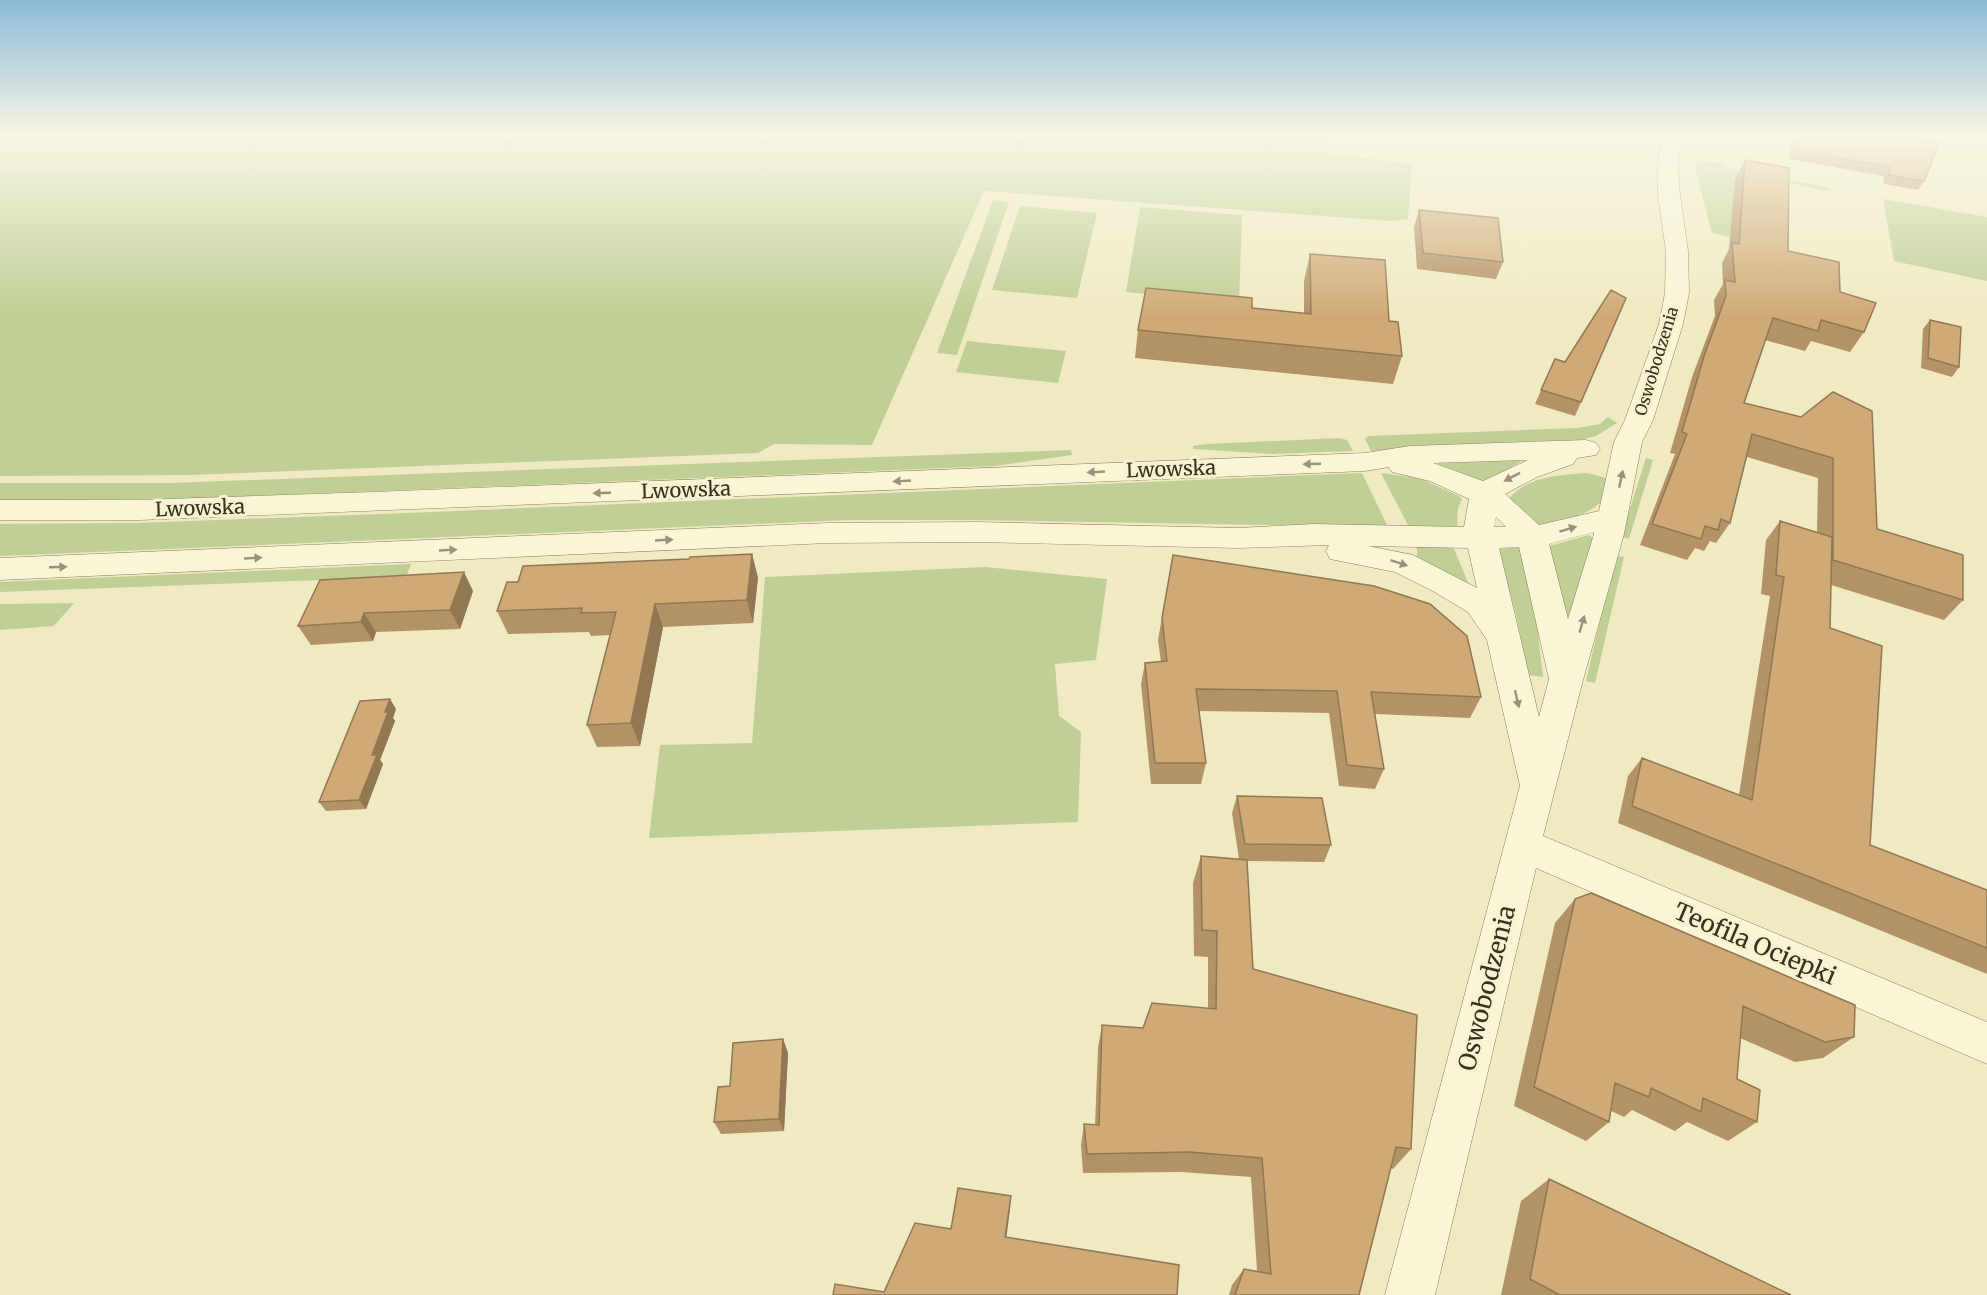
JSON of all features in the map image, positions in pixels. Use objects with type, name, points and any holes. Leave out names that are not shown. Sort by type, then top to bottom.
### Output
[{"type":"street","name":"Oswobodzenia","points":[[1410,1295],[1522,846],[1613,517],[1628,442],[1639,420],[1671,324],[1677,293],[1677,251],[1669,196]]},
{"type":"street","name":"Oswobodzenia","points":[[1485,493],[1527,470],[1586,449],[1628,442]]},
{"type":"street","name":"Lwowska","points":[[0,510],[139,510],[373,502],[1371,462],[1410,454],[1586,449]]},
{"type":"street","name":"Lwowska","points":[[1371,462],[1422,469],[1456,479],[1485,493],[1518,520],[1532,536]]},
{"type":"street","points":[[1485,493],[1479,528],[1538,789]]},
{"type":"street","points":[[0,569],[828,533],[978,532],[1238,538],[1314,534],[1482,538],[1532,536],[1557,532],[1613,517]]},
{"type":"street","name":"Oswobodzenia","points":[[1532,536],[1566,681]]},
{"type":"street","points":[[1238,538],[1313,547],[1402,563],[1442,582],[1479,604],[1503,637]]},
{"type":"street","name":"Teofila Ociepki","points":[[1522,846],[1987,1043]]},
{"type":"green space","points":[[0,196],[982,196],[872,445],[774,444],[758,453],[190,475],[0,476]]},
{"type":"green space","points":[[1058,196],[1410,196],[1408,219],[1391,221]]},
{"type":"green space","points":[[1702,196],[1769,196],[1738,239],[1712,233]]},
{"type":"green space","points":[[1883,199],[1987,217],[1987,281],[1894,261]]},
{"type":"green space","points":[[993,200],[1009,202],[957,355],[937,353]]},
{"type":"green space","points":[[1020,206],[1097,213],[1077,298],[992,290]]},
{"type":"green space","points":[[1140,207],[1242,215],[1239,303],[1126,292]]},
{"type":"green space","points":[[967,341],[1066,351],[1058,383],[956,372]]},
{"type":"green space","points":[[1608,417],[1617,423],[1596,436],[1572,442],[1371,451],[1365,439],[1368,436],[1578,428],[1600,424]]},
{"type":"green space","points":[[1339,438],[1347,440],[1353,451],[1272,454],[1193,449],[1193,446],[1207,444]]},
{"type":"green space","points":[[1071,450],[1072,455],[995,466],[205,498],[0,501],[0,483],[170,483]]},
{"type":"green space","points":[[1646,458],[1653,460],[1629,539],[1621,537]]},
{"type":"green space","points":[[1523,460],[1486,482],[1436,463],[1437,462]]},
{"type":"green space","points":[[1362,473],[1388,527],[848,520],[0,556],[0,524],[136,523],[408,513]]},
{"type":"green space","points":[[1381,473],[1419,478],[1459,496],[1462,499],[1458,508],[1457,526],[1409,527]]},
{"type":"green space","points":[[1587,473],[1606,478],[1608,495],[1585,513],[1568,519],[1540,527],[1508,500],[1515,492],[1534,481],[1554,476]]},
{"type":"green space","points":[[1589,535],[1593,538],[1569,620],[1565,617],[1549,546]]},
{"type":"green space","points":[[1417,546],[1451,546],[1469,585],[1417,561]]},
{"type":"green space","points":[[1516,546],[1520,548],[1536,616],[1543,677],[1528,675],[1516,614],[1497,548]]},
{"type":"green space","points":[[1615,556],[1624,557],[1595,683],[1586,681]]},
{"type":"green space","points":[[411,564],[406,577],[0,592],[0,582]]},
{"type":"green space","points":[[985,567],[1107,579],[1096,660],[1055,664],[1059,716],[1081,732],[1078,822],[649,838],[660,745],[752,743],[765,577]]},
{"type":"green space","points":[[74,603],[54,626],[0,630],[0,604]]},
{"type":"building","points":[[1742,196],[1789,196],[1788,251],[1839,262],[1840,292],[1876,303],[1864,332],[1821,320],[1818,331],[1773,318],[1744,403],[1801,417],[1833,392],[1872,411],[1877,529],[1963,555],[1963,600],[1833,560],[1833,458],[1752,434],[1730,523],[1721,519],[1718,530],[1705,526],[1701,539],[1652,524],[1687,434],[1682,432],[1704,356],[1726,296],[1725,280],[1735,282],[1732,243],[1739,244]]},
{"type":"building","points":[[1419,210],[1498,218],[1503,262],[1423,253]]},
{"type":"building","points":[[1310,254],[1385,260],[1389,321],[1398,322],[1402,356],[1138,330],[1146,288],[1252,298],[1252,308],[1311,314]]},
{"type":"building","points":[[1611,290],[1626,298],[1581,402],[1541,390],[1555,359],[1565,362]]},
{"type":"building","points":[[1930,320],[1961,327],[1959,367],[1928,358]]},
{"type":"building","points":[[1780,521],[1832,537],[1830,628],[1882,646],[1870,845],[1987,890],[1987,948],[1632,806],[1642,758],[1752,800],[1784,577],[1776,575]]},
{"type":"building","points":[[752,554],[747,600],[655,604],[631,723],[587,725],[616,612],[581,613],[582,608],[497,611],[507,582],[518,582],[523,566]]},
{"type":"building","points":[[1173,555],[1374,586],[1430,604],[1467,636],[1481,697],[1371,692],[1384,769],[1347,765],[1337,691],[1196,689],[1206,763],[1155,763],[1145,663],[1167,661],[1162,618]]},
{"type":"building","points":[[464,572],[450,610],[364,613],[361,622],[298,626],[320,580]]},
{"type":"building","points":[[390,699],[385,712],[388,712],[372,755],[377,755],[359,800],[319,802],[360,701]]},
{"type":"building","points":[[1237,796],[1322,798],[1331,845],[1245,844]]},
{"type":"building","points":[[1201,856],[1247,860],[1253,969],[1417,1015],[1411,1149],[1396,1147],[1359,1295],[1235,1295],[1244,1269],[1271,1274],[1262,1158],[1189,1152],[1087,1154],[1084,1124],[1099,1125],[1102,1025],[1143,1028],[1152,1003],[1216,1009],[1217,931],[1202,930]]},
{"type":"building","points":[[1591,893],[1855,1005],[1854,1037],[1825,1042],[1743,1006],[1737,1079],[1760,1090],[1757,1122],[1703,1098],[1701,1112],[1651,1088],[1649,1097],[1615,1083],[1609,1122],[1534,1087],[1575,899]]},
{"type":"building","points":[[783,1039],[779,1119],[714,1122],[718,1087],[730,1086],[733,1043]]},
{"type":"building","points":[[1549,1179],[1791,1295],[1560,1295],[1530,1279]]},
{"type":"building","points":[[958,1188],[1011,1196],[1005,1237],[1179,1265],[1177,1295],[833,1295],[835,1284],[884,1292],[915,1223],[951,1229]]}]
